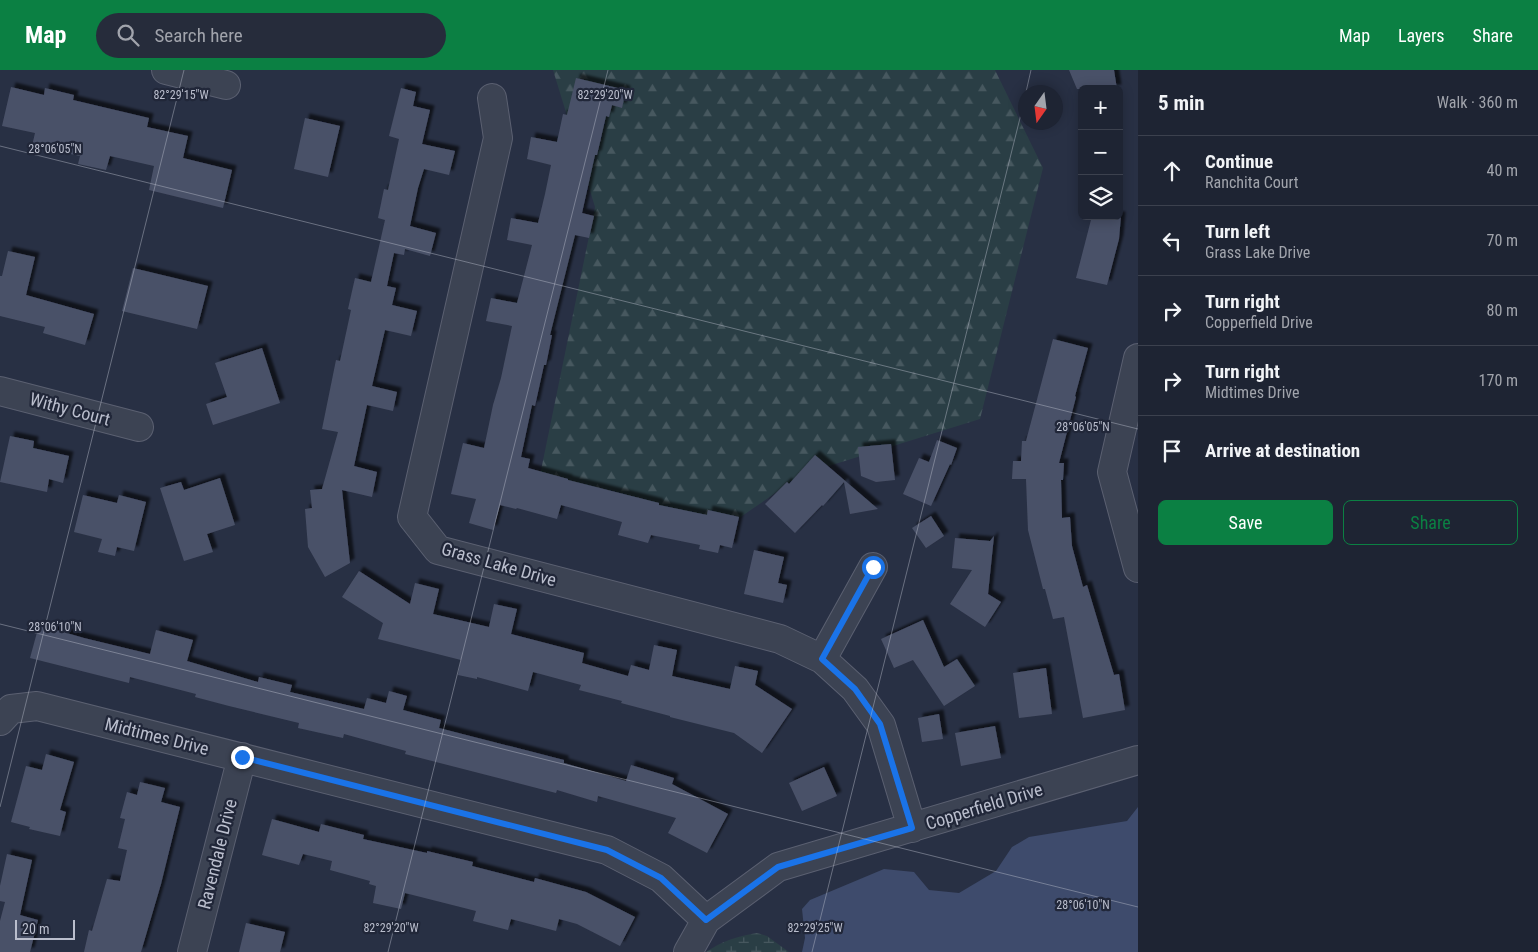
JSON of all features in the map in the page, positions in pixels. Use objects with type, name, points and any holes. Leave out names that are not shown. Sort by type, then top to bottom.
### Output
[{"type":"street","points":[[166,70],[226,85]]},
{"type":"street","name":"Grass Lake Drive","points":[[492,98],[498,138],[412,517],[438,550],[780,638],[822,659],[855,689],[880,724],[912,828]]},
{"type":"street","points":[[1138,358],[1112,472],[1138,568]]},
{"type":"street","name":"Withy Court","points":[[0,391],[139,427]]},
{"type":"street","points":[[822,659],[873,567]]},
{"type":"street","name":"Midtimes Drive","points":[[0,722],[11,709],[37,706],[607,850],[661,878],[706,920]]},
{"type":"street","name":"Ravendale Drive","points":[[192,952],[242,757]]},
{"type":"street","name":"Copperfield Drive","points":[[688,952],[706,920],[778,867],[1138,760]]},
{"type":"green space","points":[[553,70],[995,70],[1018,117],[1018,130],[1024,130],[1043,168],[980,419],[803,474],[700,545],[538,485],[595,207]]},
{"type":"green space","points":[[757,933],[767,936],[789,952],[706,952],[730,939]]},
{"type":"water","points":[[1138,807],[1138,952],[802,952],[805,938],[802,909],[810,900],[884,869],[914,872],[929,890],[959,893],[996,871],[1012,847],[1029,837],[1127,821]]},
{"type":"building","points":[[1069,70],[1114,70],[1116,85],[1078,85],[1077,89]]},
{"type":"building","points":[[576,78],[626,90],[622,108],[612,105],[609,117],[606,116],[582,213],[594,216],[589,238],[575,235],[550,335],[552,335],[546,365],[544,365],[535,406],[532,405],[521,457],[530,459],[528,468],[568,480],[659,503],[659,505],[707,515],[708,510],[739,517],[732,548],[720,545],[718,553],[699,549],[700,545],[651,535],[648,543],[618,535],[622,522],[561,505],[557,519],[500,505],[493,530],[469,523],[476,499],[451,494],[463,443],[484,448],[512,326],[486,321],[491,298],[517,303],[532,245],[507,240],[511,218],[538,223],[545,194],[551,165],[527,159],[531,137],[557,142],[563,114],[567,115]]},
{"type":"building","points":[[11,87],[44,95],[45,88],[74,95],[73,100],[149,118],[147,127],[188,136],[183,158],[232,170],[223,208],[149,190],[154,166],[110,156],[106,170],[78,164],[80,156],[32,146],[35,133],[2,126]]},
{"type":"building","points":[[401,88],[416,92],[413,106],[430,110],[422,144],[455,151],[449,175],[424,169],[418,188],[410,226],[436,233],[430,256],[405,249],[404,255],[394,253],[387,286],[396,288],[392,305],[417,311],[411,336],[385,330],[372,386],[397,392],[393,411],[367,405],[354,466],[377,472],[372,497],[342,490],[350,563],[325,577],[308,547],[305,509],[312,508],[310,490],[322,489],[338,432],[322,429],[336,360],[340,361],[351,310],[348,309],[355,278],[371,282],[385,220],[378,218],[384,189],[388,190],[399,139],[389,136]]},
{"type":"building","points":[[305,118],[340,126],[328,177],[294,169]]},
{"type":"building","points":[[1091,220],[1121,220],[1119,239],[1107,285],[1076,278]]},
{"type":"building","points":[[8,251],[35,257],[26,295],[94,314],[85,345],[43,333],[45,327],[0,316],[0,276],[2,276]]},
{"type":"building","points":[[133,268],[208,286],[197,329],[122,311]]},
{"type":"building","points":[[1053,339],[1088,348],[1059,463],[1064,463],[1063,480],[1061,480],[1062,518],[1070,517],[1072,546],[1083,587],[1087,585],[1114,675],[1119,674],[1125,710],[1083,718],[1064,617],[1053,619],[1045,589],[1043,589],[1028,530],[1026,479],[1012,479],[1013,461],[1021,461],[1022,441],[1026,441]]},
{"type":"building","points":[[262,348],[280,403],[213,425],[206,404],[227,397],[215,363]]},
{"type":"building","points":[[10,436],[34,441],[33,448],[69,456],[63,483],[49,479],[47,492],[0,482]]},
{"type":"building","points":[[937,440],[957,448],[931,506],[903,494],[919,458],[929,462]]},
{"type":"building","points":[[891,444],[895,480],[876,482],[861,476],[858,447]]},
{"type":"building","points":[[815,455],[878,509],[850,514],[844,482],[795,533],[765,504],[787,482],[789,484]]},
{"type":"building","points":[[220,478],[235,525],[207,534],[213,552],[184,561],[160,488],[181,482],[184,490]]},
{"type":"building","points":[[83,495],[117,503],[119,495],[146,502],[134,551],[117,547],[115,556],[98,552],[102,539],[74,532]]},
{"type":"building","points":[[931,516],[944,536],[926,548],[912,528]]},
{"type":"building","points":[[994,536],[988,594],[1001,602],[985,627],[950,604],[972,570],[952,568],[955,538],[990,541]]},
{"type":"building","points":[[754,550],[784,557],[778,583],[787,585],[783,603],[744,594]]},
{"type":"building","points":[[359,571],[410,604],[415,583],[439,589],[433,614],[489,627],[494,604],[517,609],[511,634],[584,653],[582,663],[628,676],[631,665],[649,670],[654,645],[677,650],[672,676],[730,689],[735,666],[758,671],[755,685],[792,709],[762,753],[734,733],[621,703],[622,701],[579,690],[581,685],[533,672],[528,691],[477,677],[477,679],[458,675],[461,660],[378,639],[383,623],[342,597]]},
{"type":"building","points":[[923,620],[944,667],[957,659],[975,686],[944,706],[913,660],[894,668],[881,639]]},
{"type":"building","points":[[39,625],[150,654],[156,630],[193,640],[187,661],[258,682],[259,677],[292,685],[290,692],[364,709],[367,698],[386,703],[389,691],[407,696],[403,710],[441,720],[439,728],[564,760],[564,763],[626,781],[631,765],[674,778],[672,784],[728,814],[707,853],[668,833],[676,818],[598,796],[597,802],[557,790],[556,793],[405,754],[406,751],[344,734],[343,738],[298,728],[299,723],[195,697],[196,694],[130,677],[129,683],[30,658]]},
{"type":"building","points":[[1046,668],[1052,714],[1019,718],[1013,673]]},
{"type":"building","points":[[939,714],[943,739],[922,742],[918,718]]},
{"type":"building","points":[[995,726],[1001,758],[961,766],[955,733]]},
{"type":"building","points":[[46,754],[74,762],[60,810],[66,812],[60,836],[29,829],[30,827],[11,822],[26,766],[42,770]]},
{"type":"building","points":[[824,767],[837,796],[802,811],[789,783]]},
{"type":"building","points":[[140,782],[165,788],[161,802],[180,807],[161,884],[141,952],[84,952],[89,930],[92,931],[107,879],[120,881],[127,850],[118,848],[125,819],[120,818],[127,792],[137,795]]},
{"type":"building","points":[[272,819],[319,832],[321,824],[364,835],[363,839],[473,862],[472,866],[534,882],[535,878],[586,892],[635,917],[620,946],[577,924],[559,919],[556,931],[511,919],[508,930],[473,921],[476,911],[405,893],[401,909],[373,903],[376,886],[369,884],[370,881],[330,870],[332,861],[303,854],[299,865],[262,855]]},
{"type":"building","points":[[7,854],[32,860],[20,915],[38,920],[30,952],[0,952],[0,921],[5,902],[0,901],[0,886]]},
{"type":"building","points":[[246,923],[285,932],[280,952],[239,952]]},
{"type":"route","points":[[242,757],[607,850],[661,878],[706,920],[778,867],[912,828],[880,724],[855,689],[822,659],[873,567]]}]
